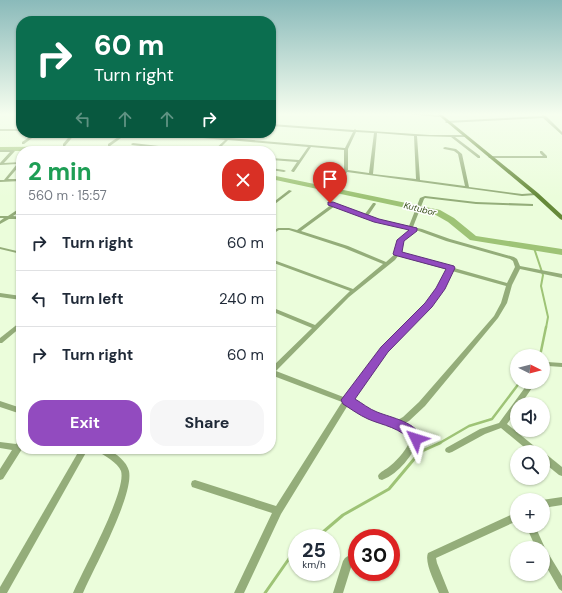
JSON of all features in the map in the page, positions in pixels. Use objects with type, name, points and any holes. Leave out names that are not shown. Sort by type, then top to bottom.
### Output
[{"type":"main road","points":[[471,142],[536,194],[562,218]]},
{"type":"street","points":[[64,145],[67,142]]},
{"type":"street","points":[[109,145],[114,142]]},
{"type":"street","points":[[259,142],[346,150]]},
{"type":"street","points":[[338,186],[346,172],[346,150],[350,142]]},
{"type":"street","points":[[370,175],[375,142]]},
{"type":"street","points":[[415,142],[418,181]]},
{"type":"street","points":[[459,142],[479,156]]},
{"type":"street","points":[[133,144],[150,146]]},
{"type":"street","points":[[293,171],[310,146]]},
{"type":"street","points":[[445,148],[456,150],[460,154],[467,188]]},
{"type":"street","points":[[0,151],[13,151],[0,164]]},
{"type":"street","points":[[490,156],[546,157],[541,152]]},
{"type":"street","points":[[276,159],[299,161]]},
{"type":"street","points":[[0,164],[16,163]]},
{"type":"street","points":[[2,181],[16,167]]},
{"type":"street","points":[[276,170],[284,171]]},
{"type":"street","points":[[346,172],[522,195],[536,194]]},
{"type":"street","points":[[2,181],[16,180]]},
{"type":"street","points":[[276,202],[290,191]]},
{"type":"street","points":[[276,367],[315,327],[397,254],[401,240],[413,229],[422,198],[425,197],[476,203],[532,205],[522,195]]},
{"type":"street","points":[[297,232],[332,204],[365,217],[413,229],[515,260],[518,267],[509,285],[504,303],[496,317],[422,404],[406,419],[397,424]]},
{"type":"street","points":[[365,217],[374,204]]},
{"type":"street","points":[[0,223],[16,213]]},
{"type":"street","points":[[0,217],[16,218]]},
{"type":"street","points":[[276,232],[283,229],[297,232],[352,249],[387,264]]},
{"type":"street","points":[[0,248],[16,252]]},
{"type":"street","points":[[397,254],[509,285]]},
{"type":"street","points":[[276,262],[354,291]]},
{"type":"street","points":[[518,267],[562,276]]},
{"type":"street","points":[[239,593],[278,511],[347,400],[385,350],[428,305],[440,289],[451,268]]},
{"type":"street","points":[[0,295],[16,297]]},
{"type":"street","points":[[276,310],[315,327]]},
{"type":"street","points":[[0,342],[16,328]]},
{"type":"street","points":[[550,364],[562,365]]},
{"type":"street","points":[[276,374],[347,400],[372,415],[397,424],[415,436],[416,439],[399,464],[392,472],[382,476]]},
{"type":"street","points":[[0,404],[16,409]]},
{"type":"street","points":[[448,450],[483,431],[502,425],[510,414]]},
{"type":"street","points":[[502,425],[527,445]]},
{"type":"street","points":[[0,445],[16,446]]},
{"type":"street","points":[[0,476],[16,451]]},
{"type":"street","points":[[2,593],[81,454]]},
{"type":"street","points":[[78,593],[117,508],[125,479],[124,470],[121,464],[107,454]]},
{"type":"street","points":[[550,463],[562,472]]},
{"type":"street","points":[[195,484],[278,511]]},
{"type":"street","points":[[550,503],[562,501]]},
{"type":"street","points":[[444,593],[430,559],[431,556],[510,519]]},
{"type":"street","points":[[338,593],[348,561]]},
{"type":"street","points":[[550,565],[562,586]]},
{"type":"waterway","name":"Kutubor","points":[[0,149],[16,149]]},
{"type":"waterway","name":"Kutubor","points":[[276,178],[437,212],[451,220],[473,238],[562,252]]},
{"type":"waterway","points":[[534,248],[543,275],[541,286],[548,317],[546,328]]},
{"type":"waterway","points":[[541,349],[546,327]]},
{"type":"waterway","points":[[439,444],[469,426],[492,419],[515,389]]},
{"type":"waterway","points":[[327,529],[343,515],[389,489],[420,452],[439,444]]},
{"type":"waterway","points":[[265,593],[288,560]]},
{"type":"route","points":[[330,203],[365,217],[415,229],[401,240],[397,254],[451,268],[440,289],[428,305],[385,350],[347,400],[372,415],[397,424],[415,436],[416,439]]}]
